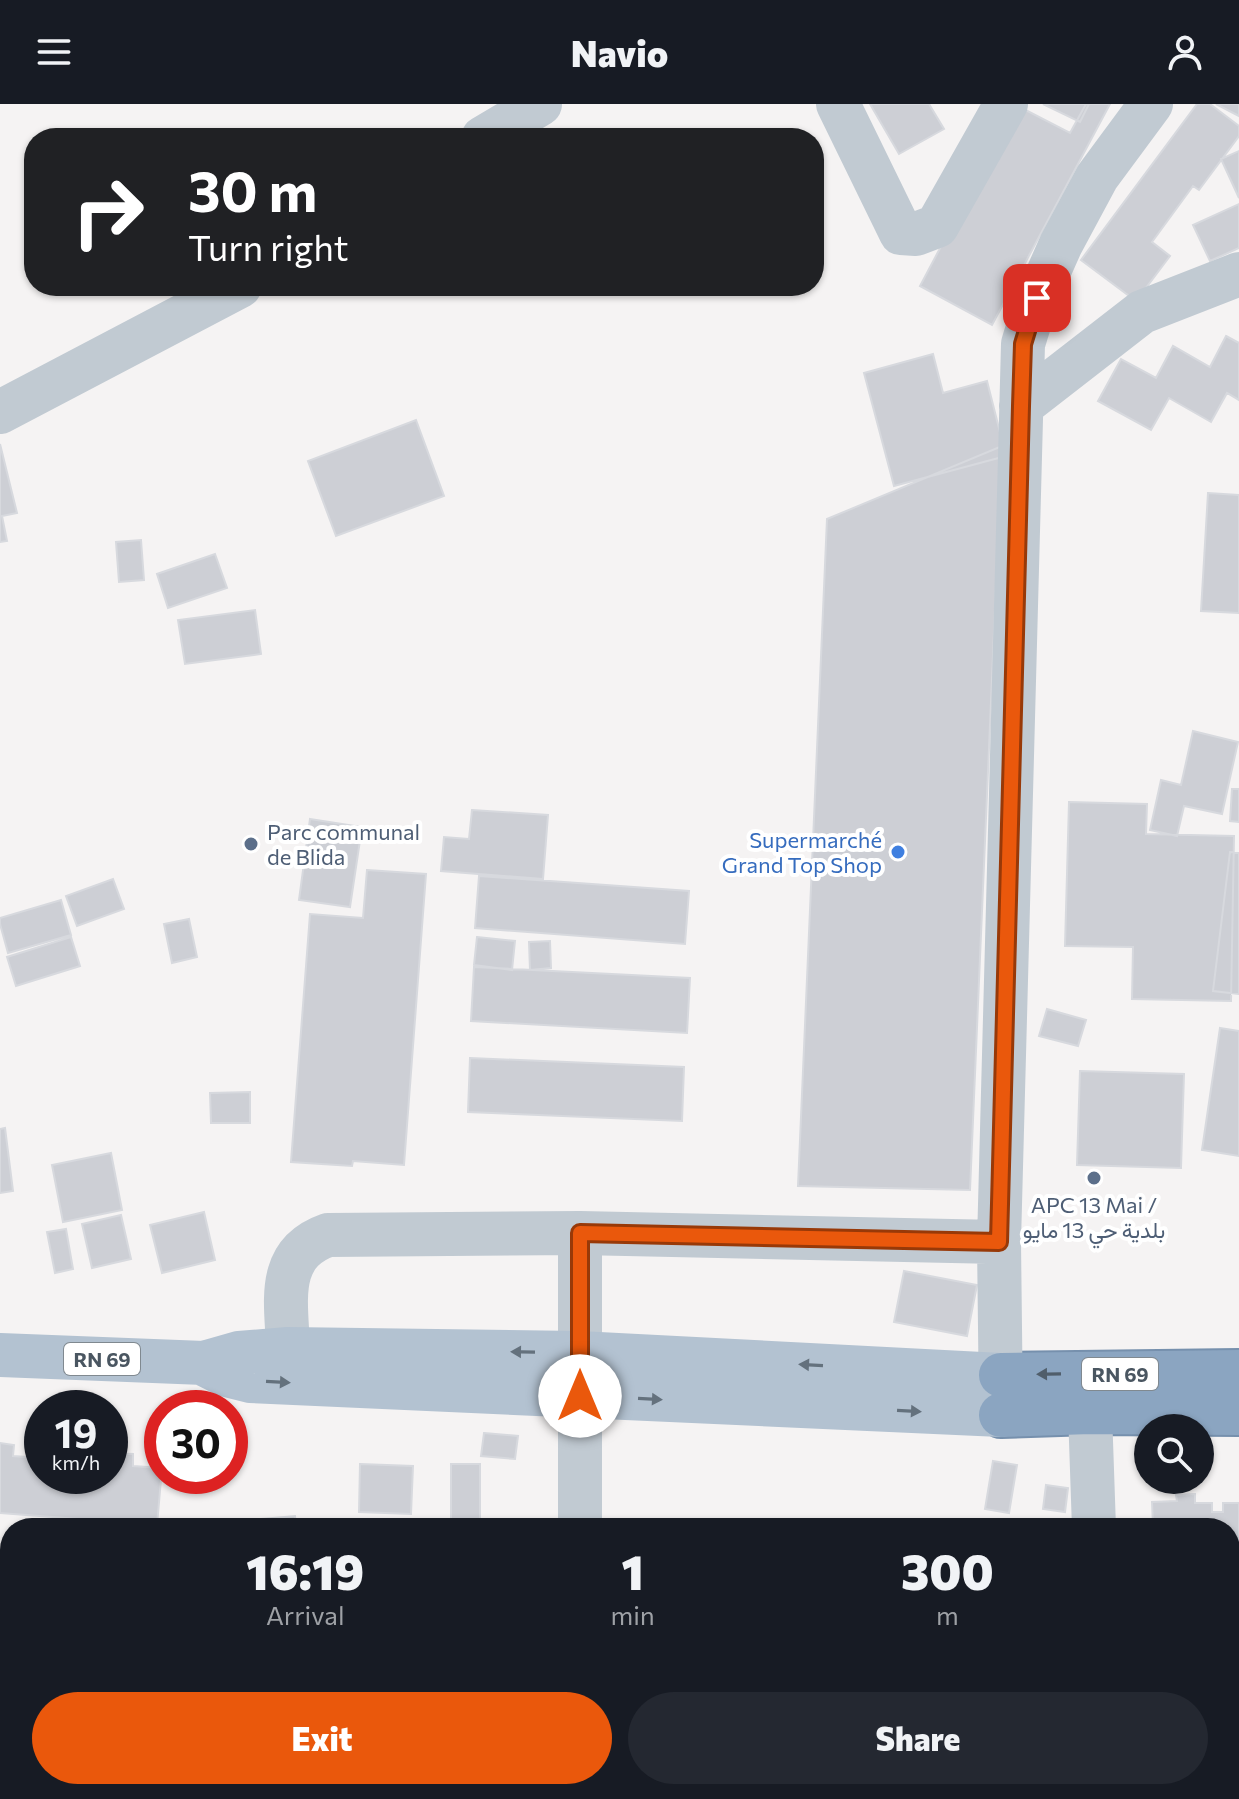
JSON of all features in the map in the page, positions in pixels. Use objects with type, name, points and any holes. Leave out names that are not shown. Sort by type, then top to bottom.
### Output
[{"type":"highway","name":"RN 69","points":[[1001,1395],[1239,1372]]},
{"type":"highway","name":"RN 69","points":[[1001,1395],[1090,1412],[1239,1413]]},
{"type":"main road","name":"RN 69","points":[[0,1355],[204,1363],[239,1353],[288,1349],[579,1353],[1001,1395]]},
{"type":"main road","name":"RN 69","points":[[204,1363],[226,1375],[250,1381],[580,1396],[1001,1395]]},
{"type":"street","points":[[838,104],[901,233],[916,234],[937,226],[1006,104]]},
{"type":"street","points":[[1001,1395],[999,1242],[1023,344],[1037,298],[1061,244],[1097,177],[1151,104]]},
{"type":"street","points":[[1021,406],[1142,312],[1239,274]]},
{"type":"street","points":[[0,412],[221,296]]},
{"type":"street","points":[[288,1349],[289,1269],[304,1247],[328,1235],[580,1233],[999,1242]]},
{"type":"street","points":[[580,1233],[580,1518]]},
{"type":"street","points":[[1090,1412],[1094,1518]]},
{"type":"building","points":[[870,104],[929,104],[944,129],[899,154]]},
{"type":"building","points":[[1043,104],[1089,104],[1080,122]]},
{"type":"building","points":[[1086,104],[1110,104],[992,325],[920,286],[1016,105],[1070,133]]},
{"type":"building","points":[[1197,104],[1210,104],[1239,126],[1239,136],[1199,190],[1193,186],[1152,242],[1170,256],[1136,301],[1081,260]]},
{"type":"building","points":[[1216,104],[1239,104],[1239,116]]},
{"type":"building","points":[[1239,151],[1239,198],[1221,159]]},
{"type":"building","points":[[1239,204],[1239,248],[1210,261],[1193,225]]},
{"type":"building","points":[[1226,336],[1239,343],[1239,400],[1227,393],[1211,422],[1169,398],[1151,430],[1098,401],[1121,359],[1156,378],[1173,346],[1210,367]]},
{"type":"building","points":[[933,354],[943,393],[987,381],[1006,456],[894,486],[864,373]]},
{"type":"building","points":[[416,420],[444,496],[336,536],[308,461]]},
{"type":"building","points":[[0,444],[17,513],[2,516],[7,541],[0,542]]},
{"type":"building","name":"Supermarché Grand Top Shop","points":[[1002,446],[970,1190],[798,1186],[827,519]]},
{"type":"building","points":[[1208,493],[1239,495],[1239,613],[1201,611]]},
{"type":"building","points":[[141,540],[144,580],[119,582],[116,542]]},
{"type":"building","points":[[215,554],[227,588],[168,608],[157,574]]},
{"type":"building","points":[[255,610],[261,654],[185,664],[178,620]]},
{"type":"building","points":[[1193,731],[1238,742],[1222,814],[1184,806],[1177,836],[1150,830],[1161,780],[1181,785]]},
{"type":"building","points":[[1232,789],[1239,789],[1239,822],[1230,821]]},
{"type":"building","points":[[1069,802],[1147,804],[1146,834],[1234,836],[1231,1001],[1132,999],[1133,947],[1065,946]]},
{"type":"building","points":[[472,810],[548,815],[543,879],[441,871],[444,837],[469,839]]},
{"type":"building","points":[[310,819],[362,827],[350,907],[299,900]]},
{"type":"building","points":[[1230,852],[1239,853],[1239,994],[1213,991]]},
{"type":"building","points":[[367,870],[426,874],[404,1165],[353,1161],[352,1166],[291,1162],[310,914],[363,918]]},
{"type":"building","points":[[479,876],[689,891],[685,944],[475,928]]},
{"type":"building","points":[[113,879],[124,909],[77,926],[66,896]]},
{"type":"building","points":[[61,900],[71,935],[8,953],[0,918]]},
{"type":"building","points":[[189,919],[197,957],[172,963],[164,924]]},
{"type":"building","points":[[71,937],[80,966],[16,986],[7,957]]},
{"type":"building","points":[[477,937],[515,941],[512,970],[474,965]]},
{"type":"building","points":[[550,941],[551,968],[530,970],[529,942]]},
{"type":"building","points":[[474,967],[690,978],[687,1033],[471,1021]]},
{"type":"building","points":[[1047,1009],[1086,1020],[1078,1046],[1039,1036]]},
{"type":"building","points":[[1220,1028],[1239,1031],[1239,1156],[1202,1150]]},
{"type":"building","points":[[470,1058],[684,1067],[682,1121],[468,1112]]},
{"type":"building","points":[[1080,1071],[1184,1074],[1181,1168],[1077,1165]]},
{"type":"building","points":[[250,1092],[250,1123],[211,1123],[210,1093]]},
{"type":"building","points":[[5,1128],[13,1191],[0,1193],[0,1129]]},
{"type":"building","points":[[111,1153],[122,1210],[63,1222],[52,1165]]},
{"type":"building","points":[[204,1212],[215,1260],[162,1273],[150,1225]]},
{"type":"building","points":[[121,1215],[131,1259],[92,1268],[82,1224]]},
{"type":"building","points":[[66,1229],[73,1269],[55,1273],[47,1232]]},
{"type":"building","points":[[904,1271],[977,1285],[967,1336],[894,1322]]},
{"type":"building","points":[[484,1433],[518,1436],[515,1459],[481,1456]]},
{"type":"building","points":[[0,1443],[14,1445],[13,1456],[24,1457],[24,1494],[128,1494],[128,1454],[133,1454],[133,1466],[144,1467],[144,1494],[160,1494],[158,1518],[65,1518],[0,1513]]},
{"type":"building","points":[[993,1461],[1017,1465],[1009,1513],[985,1509]]},
{"type":"building","points":[[360,1464],[413,1466],[411,1514],[359,1512]]},
{"type":"building","points":[[451,1464],[480,1464],[480,1518],[451,1518]]},
{"type":"building","points":[[1046,1485],[1068,1488],[1065,1512],[1043,1509]]},
{"type":"building","points":[[1195,1494],[1195,1503],[1212,1503],[1212,1512],[1223,1512],[1223,1503],[1239,1503],[1239,1518],[1153,1518],[1152,1502],[1177,1501],[1176,1495]]},
{"type":"place","name":"Parc communal de Blida","points":[[251,844]]},
{"type":"place","name":"Supermarché Grand Top Shop","points":[[898,852]]},
{"type":"place","name":"APC 13 Mai / بلدية حي 13 مايو","points":[[1094,1178]]},
{"type":"route","points":[[580,1396],[580,1233],[999,1242],[1023,344],[1037,298]]}]
